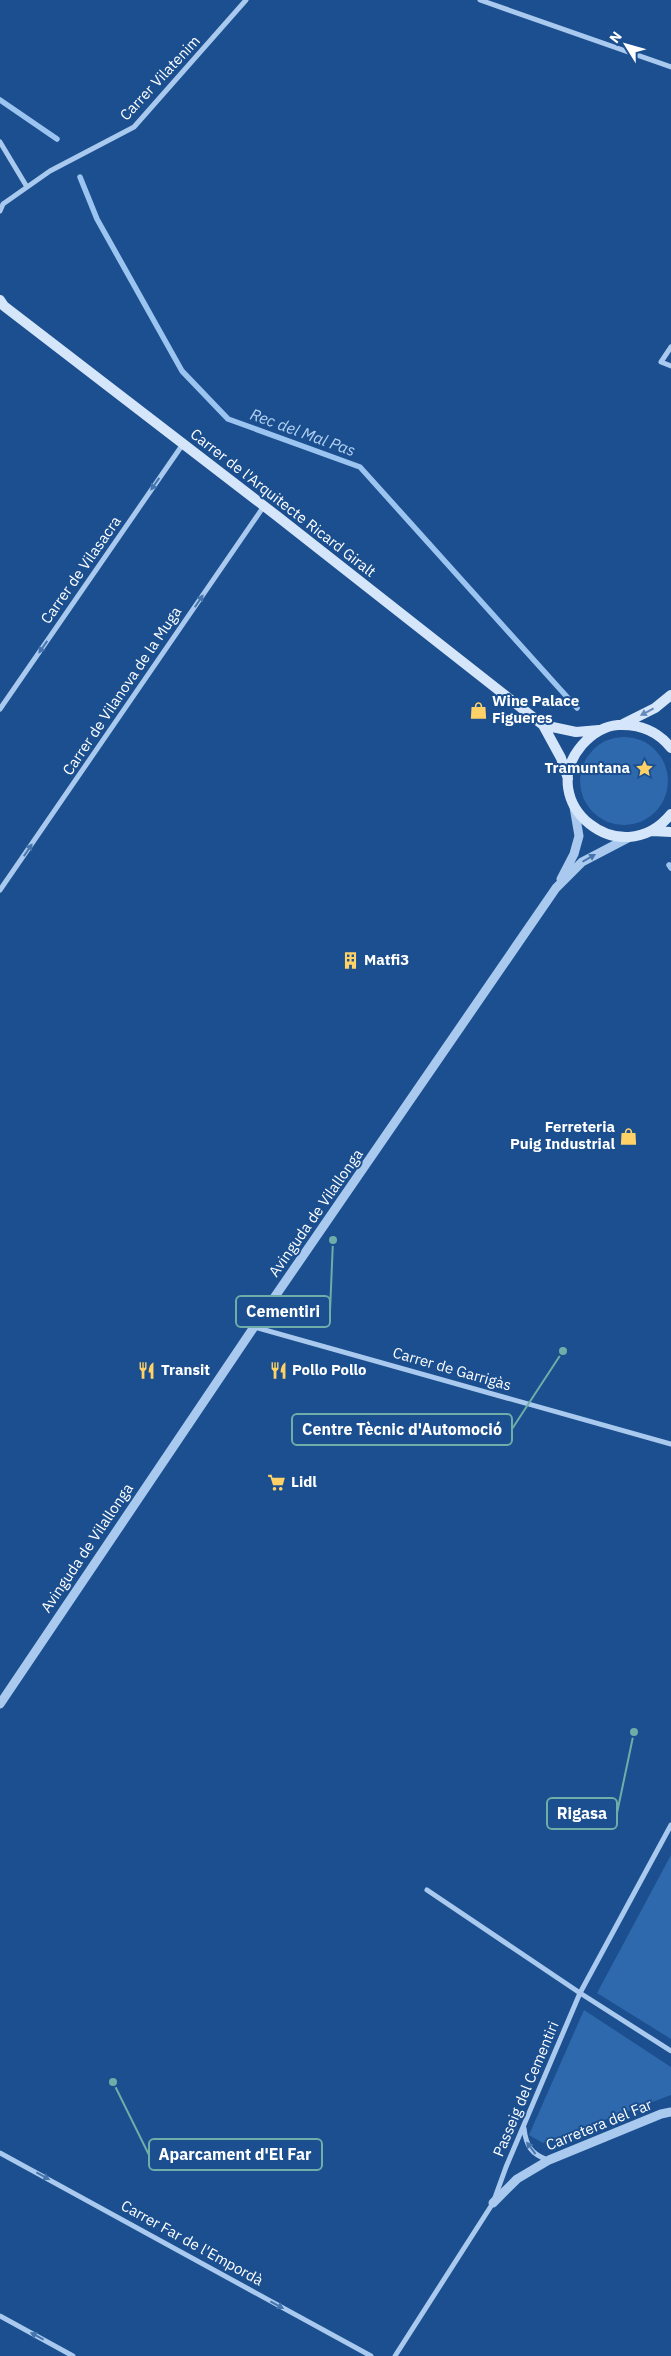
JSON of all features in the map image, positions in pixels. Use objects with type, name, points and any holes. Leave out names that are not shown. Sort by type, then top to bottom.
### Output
[{"type":"main road","name":"Carrer de l'Arquitecte Ricard Giralt","points":[[1,304],[264,506],[543,726],[554,742],[568,779],[569,793],[574,807]]},
{"type":"main road","points":[[622,725],[655,708],[671,695]]},
{"type":"main road","name":"Carrer de l'Arquitecte Ricard Giralt","points":[[543,726],[576,732],[600,730],[622,725]]},
{"type":"main road","points":[[622,725],[646,728],[660,736],[671,748]]},
{"type":"main road","points":[[568,779],[571,764],[577,751],[587,739],[600,730]]},
{"type":"main road","points":[[574,807],[582,819],[593,828],[616,837],[628,838],[652,831],[671,832]]},
{"type":"main road","points":[[652,831],[671,814]]},
{"type":"street","name":"Carrer Vilatenim","points":[[0,210],[2,205],[27,187],[74,157],[116,138],[134,127],[246,0]]},
{"type":"street","points":[[480,0],[671,67]]},
{"type":"street","points":[[0,142],[27,187]]},
{"type":"street","points":[[671,347],[661,362],[671,366]]},
{"type":"street","name":"Carrer de Vilasacra","points":[[0,709],[183,444]]},
{"type":"street","name":"Carrer de Vilanova de la Muga","points":[[0,890],[264,506]]},
{"type":"street","name":"Avinguda de Vilallonga","points":[[0,1704],[254,1327],[556,888],[574,854],[579,836],[574,807]]},
{"type":"street","name":"Avinguda de Vilallonga","points":[[556,888],[582,862],[628,838]]},
{"type":"street","name":"Carrer de Garrigàs","points":[[254,1327],[671,1444]]},
{"type":"street","name":"Passeig del Cementiri","points":[[395,2356],[493,2203],[580,1993],[671,1825]]},
{"type":"street","points":[[426,1890],[671,2052]]},
{"type":"street","name":"Carretera del Far","points":[[493,2203],[517,2178],[549,2160],[643,2121],[671,2112]]},
{"type":"street","points":[[524,2127],[528,2146],[535,2154],[549,2160]]},
{"type":"street","name":"Carrer Far de l'Empordà","points":[[0,2153],[371,2356]]},
{"type":"street","points":[[0,2316],[73,2356]]},
{"type":"shaded area","points":[[624,737],[641,740],[649,744],[661,756],[665,764],[668,781],[665,798],[661,806],[649,818],[641,822],[624,825],[607,822],[599,818],[587,806],[583,798],[580,781],[583,764],[587,756],[599,744],[607,740]]},
{"type":"shaded area","points":[[671,1855],[671,2039],[597,1993]]},
{"type":"shaded area","points":[[584,2010],[671,2067],[671,2095],[543,2143],[529,2135]]},
{"type":"waterway","name":"Rec del Mal Pas","points":[[0,100],[57,139]]},
{"type":"waterway","name":"Rec del Mal Pas","points":[[80,177],[97,219],[182,371],[228,419],[360,467],[577,708]]},
{"type":"place","name":"Wine Palace Figueres","points":[[478,710]]},
{"type":"place","name":"Tramuntana","points":[[644,768]]},
{"type":"place","name":"Matfi3","points":[[350,960]]},
{"type":"place","name":"Ferreteria Puig Industrial","points":[[629,1136]]},
{"type":"place","name":"Cementiri","points":[[333,1240]]},
{"type":"place","name":"Centre Tècnic d'Automoció","points":[[563,1351]]},
{"type":"place","name":"Transit","points":[[147,1370]]},
{"type":"place","name":"Pollo Pollo","points":[[278,1370]]},
{"type":"place","name":"Lidl","points":[[277,1482]]},
{"type":"place","name":"Rigasa","points":[[634,1732]]},
{"type":"place","name":"Aparcament d'El Far","points":[[113,2082]]}]
